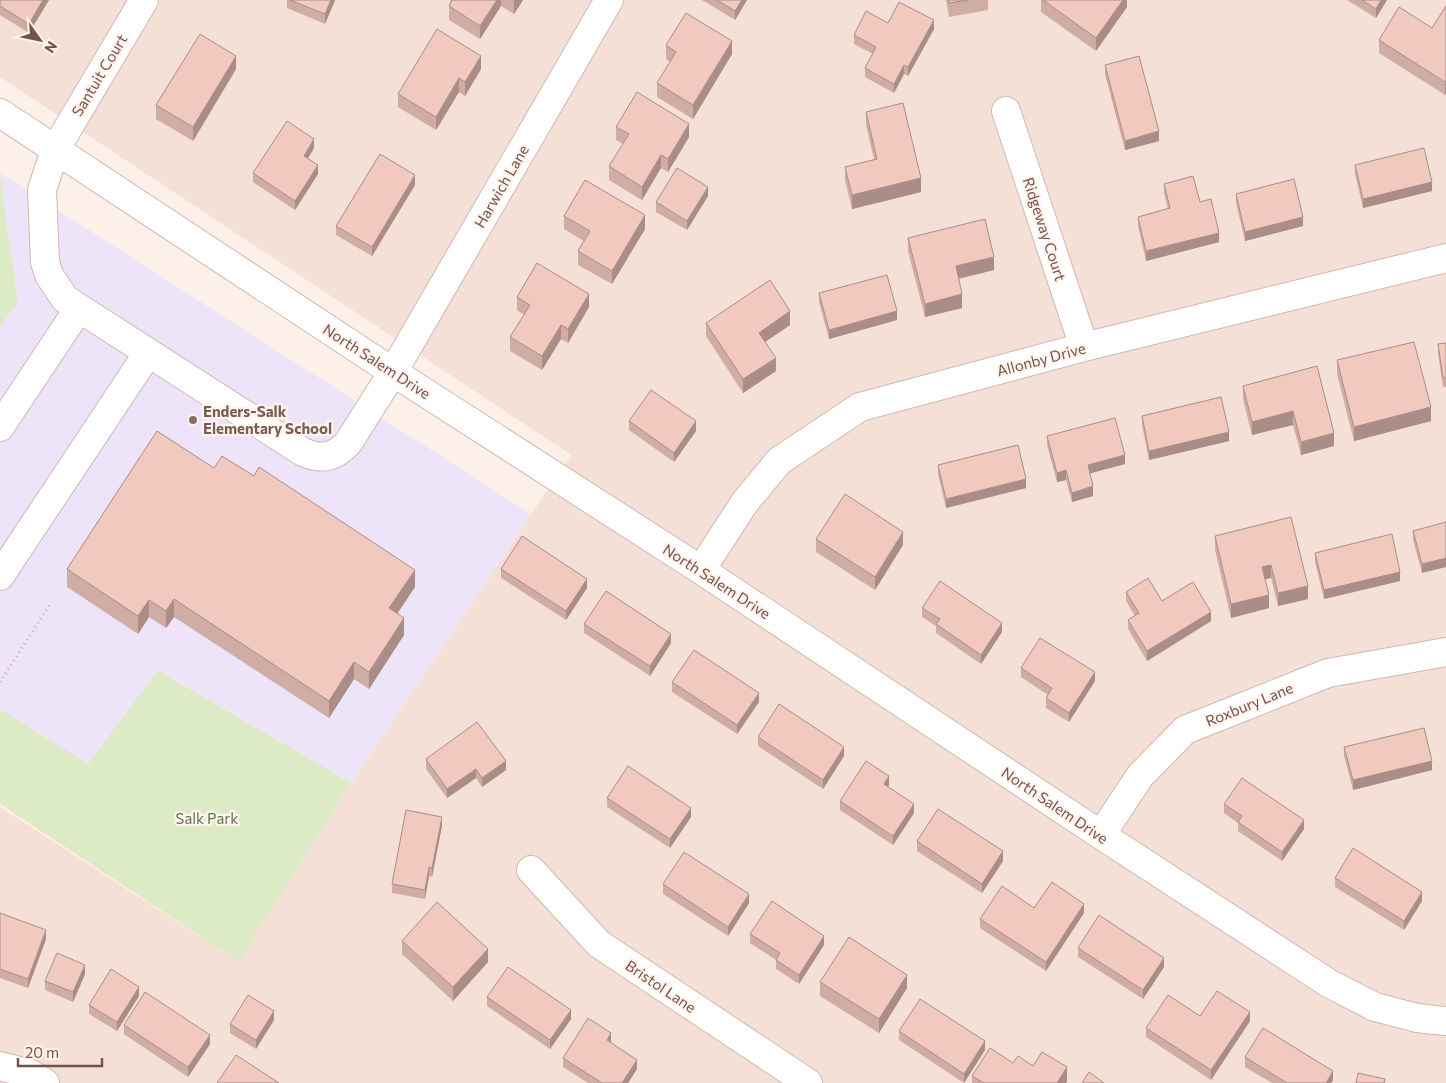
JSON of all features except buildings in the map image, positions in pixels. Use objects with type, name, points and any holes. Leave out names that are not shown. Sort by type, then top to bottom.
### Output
[{"type":"street","name":"Santuit Court","points":[[144,0],[55,150],[42,190],[44,262],[58,290],[65,299],[148,353]]},
{"type":"street","name":"Harwich Lane","points":[[148,353],[303,452],[314,457],[332,456],[348,443],[394,372],[609,0]]},
{"type":"street","name":"Ridgeway Court","points":[[1006,111],[1084,347]]},
{"type":"street","name":"North Salem Drive","points":[[0,113],[394,372],[701,570],[1330,984],[1375,1007],[1417,1018],[1446,1021]]},
{"type":"street","name":"Allonby Drive","points":[[701,570],[745,502],[779,461],[860,408],[1084,347],[1446,258]]},
{"type":"street","points":[[0,428],[79,308]]},
{"type":"street","points":[[0,576],[148,353]]},
{"type":"street","name":"Roxbury Lane","points":[[1101,835],[1140,776],[1184,730],[1328,673],[1446,652]]},
{"type":"street","name":"Bristol Lane","points":[[531,870],[599,944],[808,1083]]},
{"type":"street","points":[[0,1066],[32,1074],[45,1083]]},
{"type":"path","points":[[0,682],[51,603]]},
{"type":"shaded area","points":[[0,0],[1446,0],[1446,1083],[0,1083],[0,807],[239,962],[351,783],[571,455],[0,77]]},
{"type":"shaded area","name":"Enders-Salk Elementary School","points":[[0,173],[531,514],[351,783],[159,670],[88,765],[0,709],[0,327],[18,302]]},
{"type":"green space","points":[[0,175],[18,302],[0,327]]},
{"type":"green space","name":"Salk Park","points":[[158,670],[351,783],[239,962],[0,804],[0,709],[88,764]]},
{"type":"place","name":"Enders-Salk Elementary School","points":[[193,420]]}]
